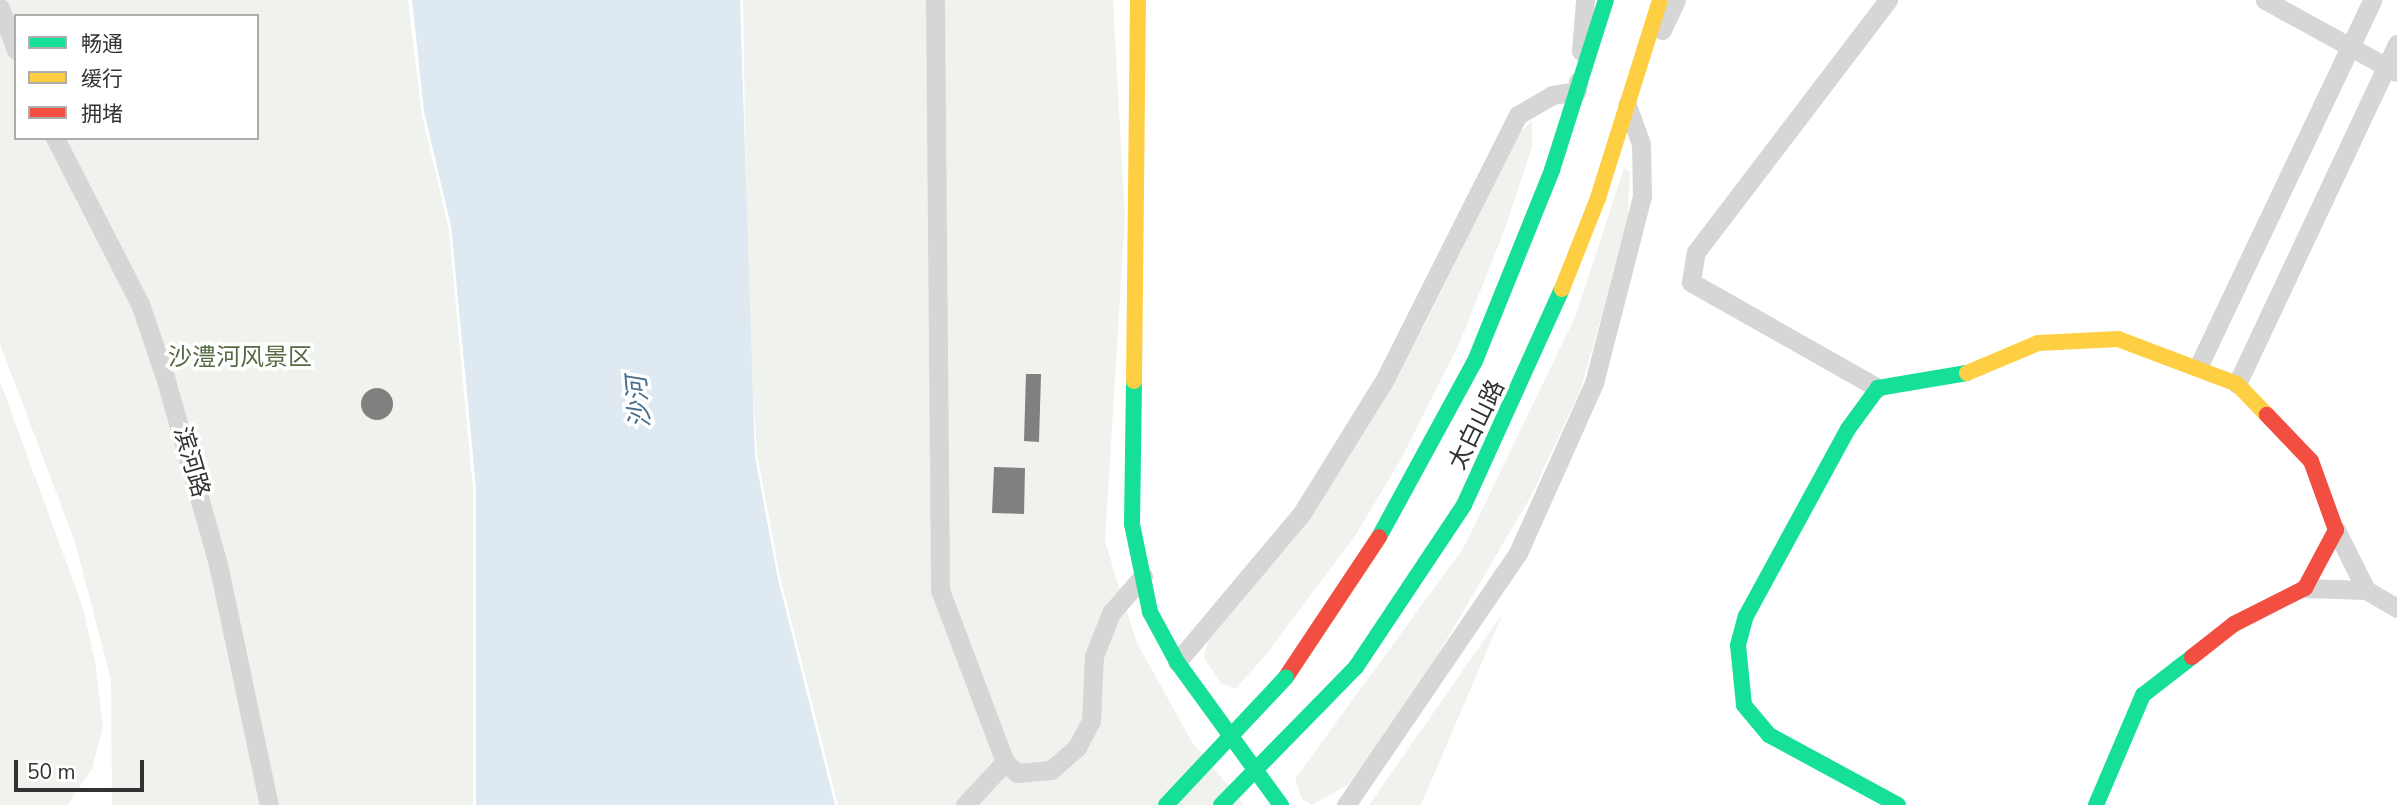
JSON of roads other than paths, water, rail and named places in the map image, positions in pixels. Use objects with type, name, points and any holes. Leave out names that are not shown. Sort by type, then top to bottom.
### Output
[{"type":"street","points":[[935,0],[940,590],[1005,762],[1028,775],[1051,770],[1077,747],[1091,721],[1094,656],[1111,613],[1143,576]]},
{"type":"street","points":[[1138,0],[1132,524],[1150,612],[1177,662],[1281,805]]},
{"type":"street","points":[[1177,662],[1302,513],[1384,381],[1518,115],[1552,95],[1577,91],[1586,0]]},
{"type":"street","name":"太白山路","points":[[1166,805],[1286,677],[1385,528],[1475,361],[1577,91],[1606,0]]},
{"type":"street","name":"太白山路","points":[[1221,805],[1356,667],[1464,505],[1535,357],[1626,109],[1660,0]]},
{"type":"street","points":[[1346,805],[1518,553],[1594,383],[1642,196],[1641,144],[1626,109],[1676,0]]},
{"type":"street","points":[[1888,0],[1696,252],[1691,282],[1878,388],[1948,381],[2038,343],[2118,339],[2199,365],[2237,384],[2311,461],[2336,530],[2366,590]]},
{"type":"street","points":[[2265,0],[2392,69]]},
{"type":"street","points":[[2199,365],[2372,0]]},
{"type":"street","points":[[0,8],[14,45]]},
{"type":"street","points":[[2237,384],[2392,69],[2397,44]]},
{"type":"street","name":"滨河路","points":[[56,140],[140,304],[165,377],[218,564],[269,805]]},
{"type":"street","points":[[1878,388],[1848,429],[1746,616],[1738,645],[1744,705],[1769,734],[1898,805]]},
{"type":"street","points":[[2305,588],[2336,530]]},
{"type":"street","points":[[2096,805],[2143,695],[2234,624],[2305,588],[2366,590],[2397,608]]},
{"type":"street","points":[[965,805],[1005,762]]},
{"type":"water","name":"沙河","points":[[412,0],[740,0],[755,457],[778,579],[835,805],[476,805],[476,488],[451,226],[424,112]]},
{"type":"park label","name":"沙澧河风景区","points":[[240,358]]}]
